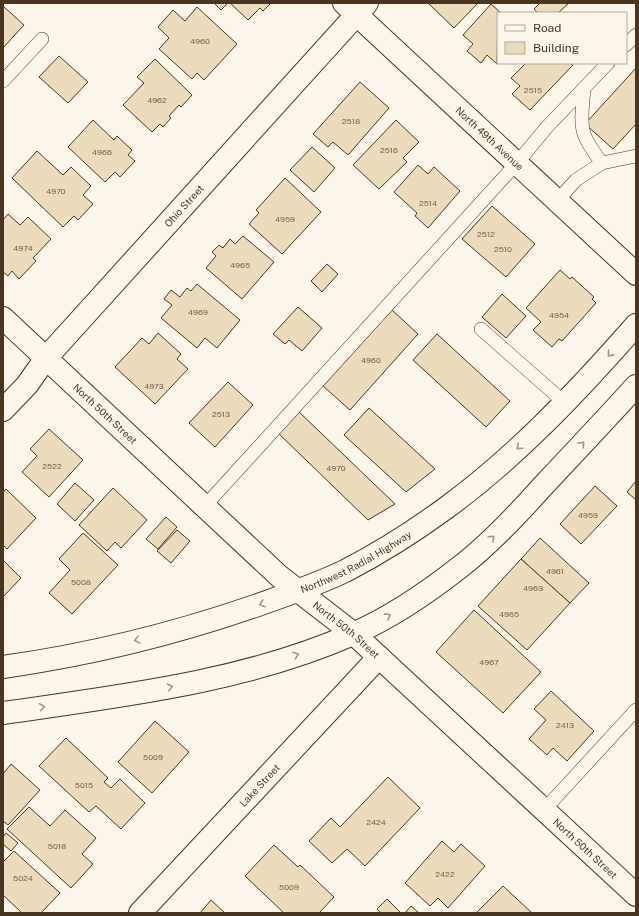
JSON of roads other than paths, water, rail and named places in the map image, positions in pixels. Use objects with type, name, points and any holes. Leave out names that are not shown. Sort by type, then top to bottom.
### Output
[{"type":"street","name":"North 49th Avenue","points":[[356,7],[517,163],[636,274]]},
{"type":"street","name":"Ohio Street","points":[[3,410],[26,385],[46,358],[356,7]]},
{"type":"street","name":"North 50th Street","points":[[3,318],[279,576],[354,634],[636,895]]},
{"type":"street","name":"Northwest Radial Highway","points":[[3,667],[117,645],[209,622],[299,591],[346,570],[446,508],[487,475],[546,422],[636,325]]},
{"type":"street","points":[[3,713],[149,691],[229,674],[295,656],[354,634],[408,605],[462,566],[510,522],[636,386]]},
{"type":"street","name":"Lake Street","points":[[140,913],[379,657]]},
{"type":"lane","points":[[627,44],[636,35]]},
{"type":"lane","points":[[3,81],[42,39]]},
{"type":"lane","points":[[204,506],[517,163],[547,127],[607,64]]},
{"type":"lane","points":[[584,88],[582,133],[588,144],[602,162]]},
{"type":"lane","points":[[557,201],[576,180],[602,162],[636,156]]},
{"type":"lane","points":[[481,329],[564,402]]},
{"type":"lane","points":[[544,810],[636,710]]}]
